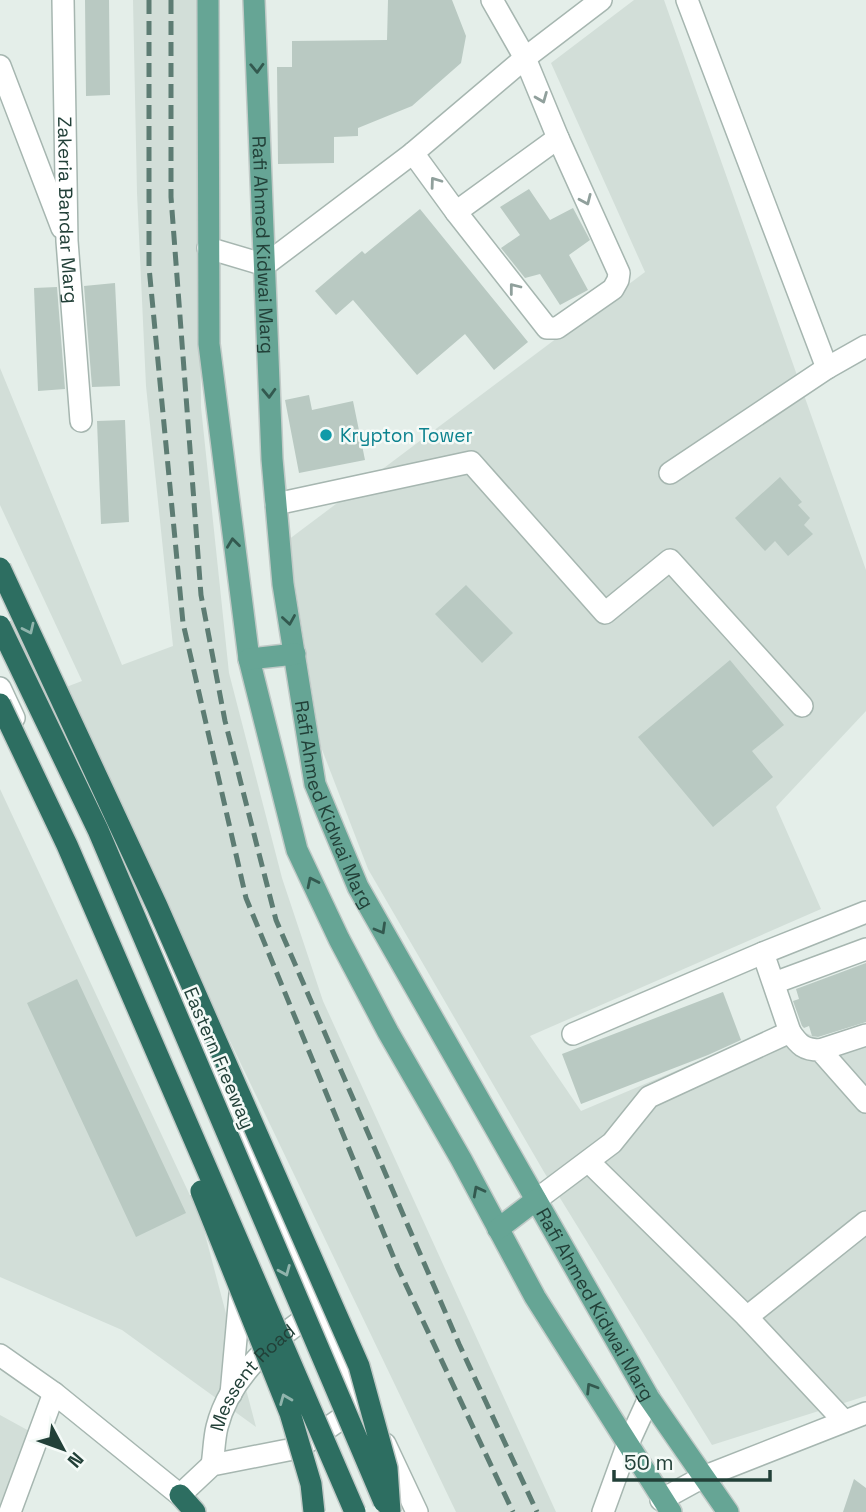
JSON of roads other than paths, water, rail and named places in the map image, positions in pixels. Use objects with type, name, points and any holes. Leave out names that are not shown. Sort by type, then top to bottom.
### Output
[{"type":"highway","points":[[0,568],[157,906],[359,1366],[387,1468],[389,1512]]},
{"type":"highway","name":"Eastern Freeway","points":[[0,626],[98,830],[389,1512]]},
{"type":"highway","points":[[0,704],[67,845],[355,1512]]},
{"type":"highway","points":[[131,994],[142,1044],[290,1413],[311,1484],[314,1512]]},
{"type":"highway","points":[[180,1495],[195,1512]]},
{"type":"main road","points":[[208,0],[209,344],[249,659],[297,850],[339,939],[382,1020],[535,1297],[666,1506]]},
{"type":"main road","name":"Rafi Ahmed Kidwai Marg","points":[[254,0],[272,459],[284,584],[315,784],[358,887],[649,1398],[728,1512]]},
{"type":"main road","points":[[249,659],[295,654]]},
{"type":"main road","points":[[498,1229],[536,1200]]},
{"type":"street","name":"Zakeria Bandar Marg","points":[[62,0],[67,241],[81,421]]},
{"type":"street","points":[[413,153],[547,328],[557,328],[613,289],[619,273],[525,58],[492,0]]},
{"type":"street","points":[[208,248],[265,265],[413,153],[525,58],[601,0]]},
{"type":"street","points":[[687,0],[827,368]]},
{"type":"street","points":[[0,66],[67,241]]},
{"type":"street","points":[[456,212],[558,138]]},
{"type":"street","points":[[670,473],[827,368],[866,346]]},
{"type":"street","points":[[276,504],[471,462],[605,613],[670,560],[802,706]]},
{"type":"street","points":[[0,613],[175,975],[319,1309],[417,1512]]},
{"type":"street","points":[[0,688],[63,823],[362,1512]]},
{"type":"street","points":[[573,1034],[866,912]]},
{"type":"street","points":[[774,983],[866,949]]},
{"type":"street","points":[[763,953],[790,1032],[799,1045],[808,1050],[820,1050],[866,1035]]},
{"type":"street","points":[[536,1200],[612,1143],[649,1097],[790,1032]]},
{"type":"street","points":[[820,1050],[866,1102]]},
{"type":"street","points":[[589,1162],[747,1317],[844,1422]]},
{"type":"street","points":[[747,1317],[866,1222]]},
{"type":"street","points":[[231,1396],[246,1243]]},
{"type":"street","name":"Messent Road","points":[[212,1465],[217,1426],[231,1396],[253,1363],[284,1332],[319,1309]]},
{"type":"street","points":[[0,1355],[54,1393],[180,1495]]},
{"type":"street","points":[[10,1512],[54,1393]]},
{"type":"street","points":[[603,1512],[627,1446],[649,1398]]},
{"type":"street","name":"Messent Road","points":[[180,1495],[212,1465],[288,1450],[303,1444],[364,1402]]},
{"type":"street","points":[[666,1506],[703,1477],[866,1413]]},
{"type":"railway","points":[[149,0],[149,267],[183,623],[246,898],[398,1268],[513,1512]]},
{"type":"railway","points":[[171,0],[171,197],[201,595],[225,721],[276,920],[459,1344],[537,1512]]},
{"type":"place","name":"Krypton Tower","points":[[326,435]]}]
